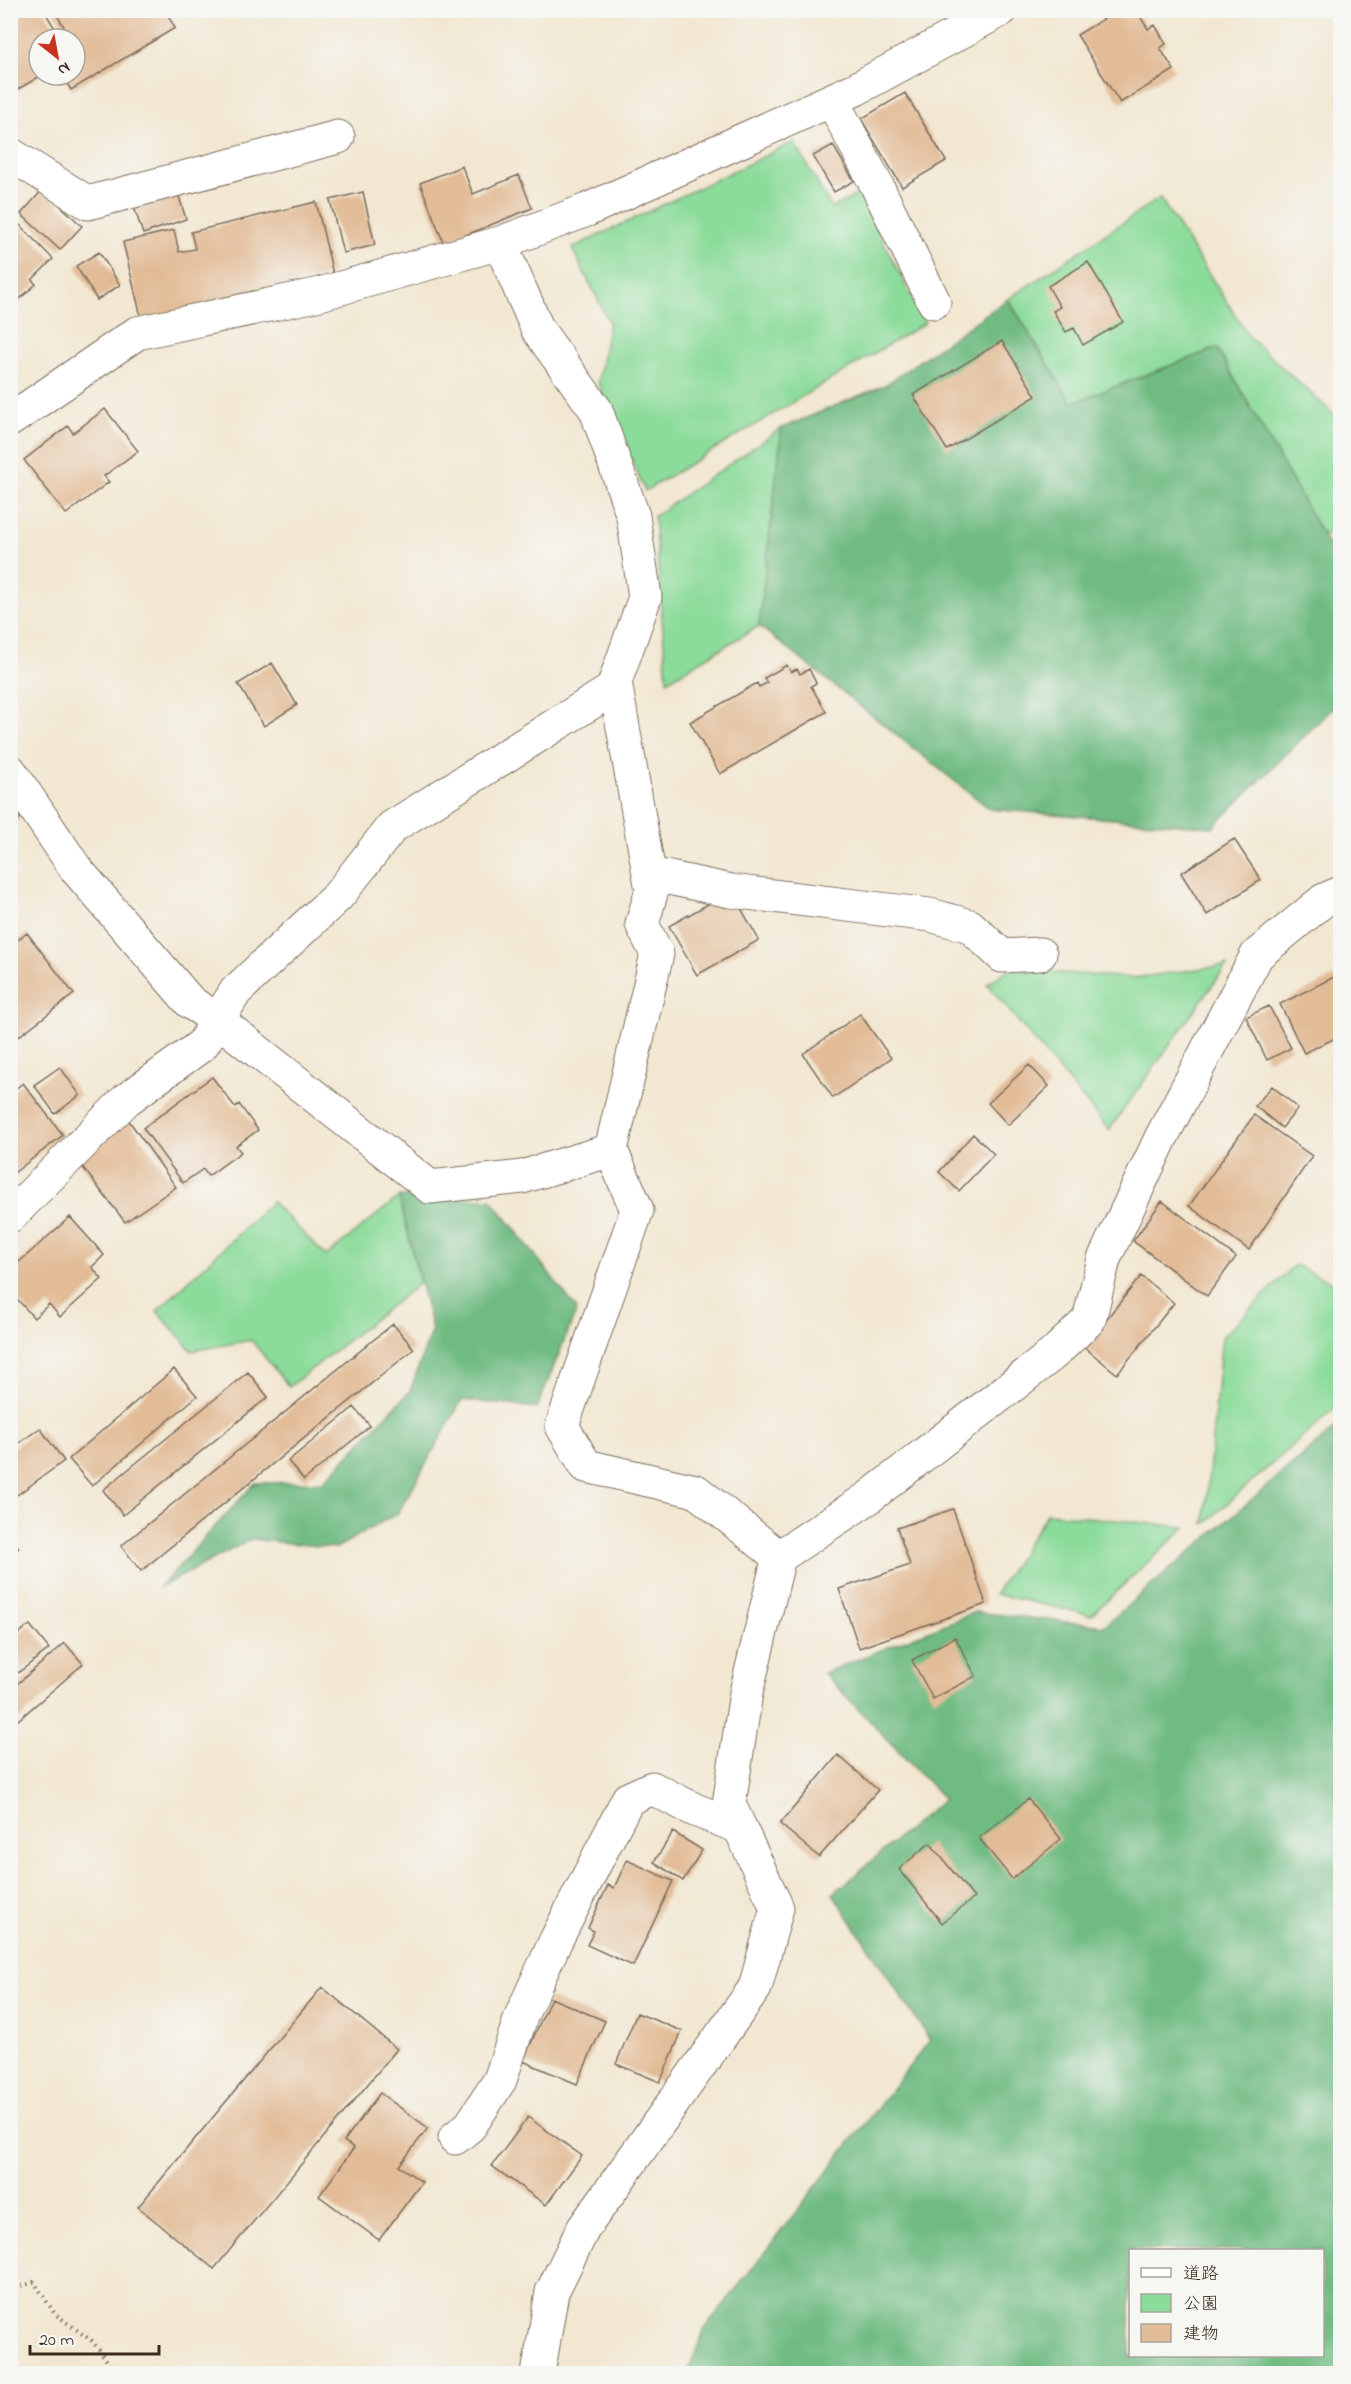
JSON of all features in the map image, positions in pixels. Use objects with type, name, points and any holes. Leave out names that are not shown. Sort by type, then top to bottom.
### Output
[{"type":"street","points":[[10,420],[136,333],[316,295],[500,243],[587,210],[832,100],[1002,10]]},
{"type":"street","points":[[832,100],[878,186],[934,302]]},
{"type":"street","points":[[10,154],[88,203],[338,137]]},
{"type":"street","points":[[500,243],[537,330],[596,410],[633,516],[645,597],[615,682],[652,890],[642,924],[657,954],[611,1150],[637,1210],[562,1426],[586,1466],[696,1491],[778,1557]]},
{"type":"street","points":[[10,1216],[126,1100],[202,1044],[219,1021],[236,991],[338,896],[392,827],[616,687]]},
{"type":"street","points":[[10,771],[76,869],[190,1002],[219,1021],[430,1187],[522,1177],[611,1150]]},
{"type":"street","points":[[650,874],[731,891],[930,915],[970,926],[1002,956],[1040,954]]},
{"type":"street","points":[[538,2373],[552,2292],[583,2229],[755,1988],[777,1908],[729,1804],[746,1693],[778,1557],[868,1498],[1053,1354],[1089,1320],[1104,1259],[1161,1138],[1257,955],[1324,900],[1341,893]]},
{"type":"street","points":[[455,2138],[470,2126],[500,2080],[522,2014],[556,1940],[628,1799],[652,1788],[695,1810],[739,1827]]},
{"type":"path","points":[[10,2290],[34,2282],[55,2314],[92,2341],[117,2373]]},
{"type":"green space","points":[[794,142],[832,208],[859,194],[925,323],[645,491],[598,383],[609,322],[572,248]]},
{"type":"green space","points":[[1160,198],[1250,338],[1340,420],[1340,535],[1323,535],[1217,348],[1072,403],[1008,299]]},
{"type":"green space","points":[[1008,299],[1072,403],[1217,348],[1340,566],[1340,701],[1213,827],[990,809],[759,626],[782,428],[885,385]]},
{"type":"green space","points":[[782,428],[759,626],[667,681],[654,516]]},
{"type":"green space","points":[[1227,965],[1109,1130],[987,984],[1009,969],[1134,978]]},
{"type":"green space","points":[[399,1197],[420,1283],[289,1387],[251,1340],[192,1351],[157,1311],[272,1202],[326,1256]]},
{"type":"green space","points":[[399,1197],[491,1199],[577,1309],[537,1408],[462,1400],[398,1513],[336,1548],[251,1539],[159,1588],[255,1483],[323,1482],[410,1391],[432,1329]]},
{"type":"green space","points":[[1295,1265],[1340,1286],[1340,1404],[1204,1524],[1222,1337]]},
{"type":"green space","points":[[1340,1424],[1340,2373],[687,2374],[704,2330],[930,2040],[833,1894],[944,1799],[824,1673],[975,1612],[1104,1626]]},
{"type":"green space","points":[[1047,1513],[1186,1527],[1091,1615],[995,1594]]},
{"type":"building","points":[[10,10],[44,10],[54,27],[27,27],[27,84],[10,94]]},
{"type":"building","points":[[54,10],[165,10],[175,28],[87,80],[87,27],[64,27]]},
{"type":"building","points":[[1118,10],[1136,10],[1148,29],[1155,25],[1166,44],[1160,48],[1174,70],[1120,103],[1077,35]]},
{"type":"building","points":[[905,93],[946,161],[902,187],[861,119]]},
{"type":"building","points":[[833,145],[854,181],[834,192],[813,156]]},
{"type":"building","points":[[462,166],[473,194],[519,175],[532,208],[444,244],[420,183]]},
{"type":"building","points":[[43,189],[82,226],[60,250],[21,214]]},
{"type":"building","points":[[177,190],[186,219],[143,234],[133,204]]},
{"type":"building","points":[[363,192],[375,245],[343,253],[330,200]]},
{"type":"building","points":[[316,202],[333,274],[142,321],[123,242],[174,230],[179,252],[195,249],[191,232]]},
{"type":"building","points":[[10,215],[53,259],[32,280],[36,284],[10,308]]},
{"type":"building","points":[[99,252],[120,285],[97,300],[76,266]]},
{"type":"building","points":[[1088,262],[1123,322],[1083,345],[1074,328],[1066,332],[1053,311],[1060,307],[1048,286]]},
{"type":"building","points":[[1002,341],[1036,396],[947,450],[913,395]]},
{"type":"building","points":[[105,409],[138,451],[104,476],[109,482],[66,514],[24,460],[68,426],[73,433]]},
{"type":"building","points":[[272,663],[297,705],[264,726],[238,684]]},
{"type":"building","points":[[787,665],[791,672],[797,669],[800,674],[809,669],[816,683],[811,686],[826,712],[720,774],[690,722],[757,683],[759,687],[767,683],[764,678]]},
{"type":"building","points":[[10,794],[27,811],[10,827]]},
{"type":"building","points":[[1234,839],[1261,880],[1207,915],[1181,873]]},
{"type":"building","points":[[731,891],[759,940],[697,975],[669,926]]},
{"type":"building","points":[[27,933],[74,994],[10,1043],[10,946]]},
{"type":"building","points":[[1340,974],[1340,1036],[1304,1053],[1280,1004]]},
{"type":"building","points":[[1269,1006],[1291,1048],[1267,1060],[1246,1017]]},
{"type":"building","points":[[860,1014],[891,1058],[833,1098],[803,1054]]},
{"type":"building","points":[[1029,1065],[1049,1086],[1008,1125],[988,1103]]},
{"type":"building","points":[[60,1067],[80,1095],[55,1114],[34,1085]]},
{"type":"building","points":[[212,1077],[235,1107],[239,1104],[258,1130],[236,1146],[241,1152],[208,1176],[203,1169],[183,1183],[143,1128]]},
{"type":"building","points":[[23,1083],[63,1135],[10,1176],[10,1093]]},
{"type":"building","points":[[1272,1086],[1298,1108],[1282,1128],[1255,1106]]},
{"type":"building","points":[[125,1115],[176,1187],[125,1222],[74,1156]]},
{"type":"building","points":[[1254,1115],[1312,1156],[1249,1250],[1189,1206]]},
{"type":"building","points":[[973,1134],[994,1154],[959,1191],[939,1172]]},
{"type":"building","points":[[1162,1201],[1236,1257],[1207,1296],[1133,1241]]},
{"type":"building","points":[[70,1217],[104,1255],[92,1267],[102,1279],[60,1317],[49,1304],[34,1318],[10,1291],[10,1270]]},
{"type":"building","points":[[1141,1276],[1174,1303],[1117,1374],[1084,1347]]},
{"type":"building","points":[[393,1324],[414,1349],[141,1571],[121,1546]]},
{"type":"building","points":[[174,1369],[197,1396],[92,1486],[69,1459]]},
{"type":"building","points":[[248,1372],[268,1397],[123,1515],[103,1490]]},
{"type":"building","points":[[354,1407],[370,1426],[304,1480],[288,1461]]},
{"type":"building","points":[[40,1428],[64,1461],[17,1495],[10,1485],[10,1450]]},
{"type":"building","points":[[953,1509],[986,1604],[859,1648],[839,1589],[910,1565],[897,1528]]},
{"type":"building","points":[[10,1536],[19,1548],[10,1554]]},
{"type":"building","points":[[30,1625],[49,1649],[10,1679],[10,1640]]},
{"type":"building","points":[[955,1637],[976,1676],[933,1699],[912,1660]]},
{"type":"building","points":[[65,1643],[83,1664],[10,1727],[10,1690]]},
{"type":"building","points":[[838,1755],[878,1790],[819,1857],[780,1824]]},
{"type":"building","points":[[1028,1799],[1061,1839],[1012,1879],[979,1838]]},
{"type":"building","points":[[673,1832],[702,1850],[683,1881],[654,1862]]},
{"type":"building","points":[[930,1843],[974,1898],[942,1923],[899,1869]]},
{"type":"building","points":[[627,1860],[673,1881],[633,1966],[587,1945],[594,1931],[588,1928],[608,1885],[614,1888]]},
{"type":"building","points":[[322,1987],[397,2049],[214,2269],[138,2207]]},
{"type":"building","points":[[551,1998],[605,2021],[577,2084],[523,2061]]},
{"type":"building","points":[[637,2013],[682,2031],[660,2082],[616,2064]]},
{"type":"building","points":[[380,2093],[428,2128],[399,2166],[422,2182],[379,2240],[319,2196],[354,2148],[344,2141]]},
{"type":"building","points":[[528,2117],[582,2156],[546,2205],[492,2166]]}]
